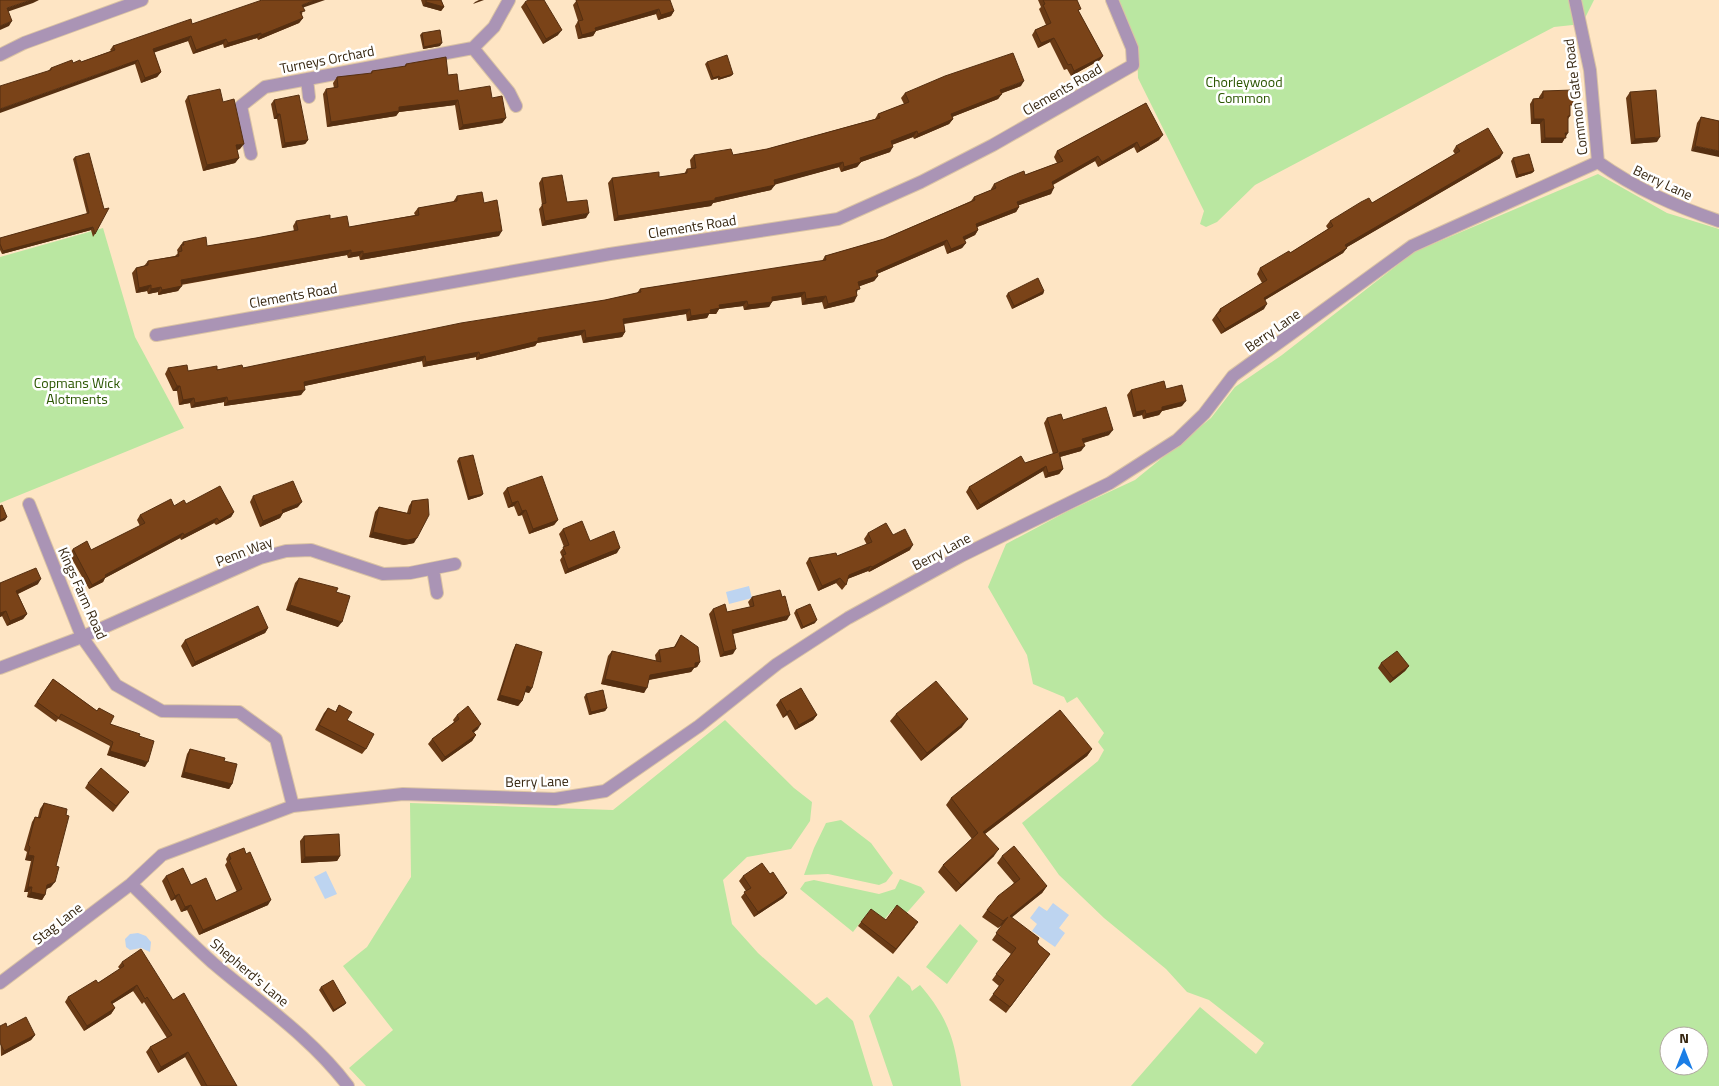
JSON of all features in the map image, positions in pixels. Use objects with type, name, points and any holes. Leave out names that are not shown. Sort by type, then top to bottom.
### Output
[{"type":"street","points":[[0,55],[24,44],[142,0]]},
{"type":"street","points":[[509,0],[494,27],[473,48],[509,92],[516,106]]},
{"type":"street","name":"Clements Road","points":[[156,335],[610,254],[838,219],[922,182],[994,145],[1134,65],[1132,48],[1112,0]]},
{"type":"street","name":"Common Gate Road","points":[[1575,0],[1590,70],[1598,162]]},
{"type":"street","name":"Turneys Orchard","points":[[251,154],[241,106],[264,87],[473,48]]},
{"type":"street","points":[[306,79],[309,97]]},
{"type":"street","name":"Berry Lane","points":[[131,884],[162,855],[293,806],[403,794],[555,799],[605,791],[698,726],[777,664],[848,618],[961,556],[1110,483],[1177,440],[1204,414],[1233,376],[1412,246],[1598,162],[1626,182],[1686,210],[1719,221]]},
{"type":"street","name":"Kings Farm Road","points":[[29,504],[82,637],[116,685],[162,711],[238,712],[276,739],[293,806]]},
{"type":"street","name":"Penn Way","points":[[0,668],[82,637],[260,558],[286,551],[311,550],[383,574],[410,573],[455,564]]},
{"type":"street","points":[[432,569],[437,593]]},
{"type":"street","name":"Stag Lane","points":[[0,983],[131,884]]},
{"type":"street","name":"Shepherd's Lane","points":[[131,884],[212,962],[302,1035],[332,1064],[348,1086]]},
{"type":"green space","name":"Chorleywood Common","points":[[1119,0],[1594,0],[1582,24],[1554,27],[1255,185],[1217,222],[1206,227],[1200,224],[1204,211],[1138,78],[1137,44]]},
{"type":"green space","points":[[1598,174],[1667,213],[1719,229],[1719,1086],[1131,1086],[1200,1007],[1256,1054],[1264,1043],[1209,1000],[1187,992],[1166,969],[1104,918],[1059,875],[1022,823],[1098,761],[1104,750],[1098,742],[1104,733],[1077,697],[1067,703],[1064,697],[1033,684],[1027,655],[988,587],[1006,544],[1068,511],[1135,480],[1211,418],[1235,387],[1282,355],[1414,252]]},
{"type":"green space","name":"Copmans Wick Alotments","points":[[103,228],[135,337],[184,428],[0,503],[0,257]]},
{"type":"green space","points":[[725,720],[794,788],[812,802],[810,821],[791,849],[747,857],[723,880],[732,924],[758,953],[816,1005],[827,997],[853,1021],[873,1086],[366,1086],[349,1068],[393,1030],[343,966],[367,947],[411,877],[410,803],[613,810]]},
{"type":"green space","points":[[841,820],[871,843],[893,873],[886,882],[879,885],[828,874],[804,875],[826,823]]},
{"type":"green space","points":[[900,879],[921,887],[925,892],[904,916],[894,908],[883,921],[870,910],[853,932],[800,889],[805,882],[814,880],[879,894],[895,889]]},
{"type":"green space","points":[[960,924],[978,941],[947,984],[926,967]]},
{"type":"green space","points":[[898,976],[910,986],[912,991],[920,985],[945,1021],[953,1044],[961,1086],[893,1086],[869,1016]]},
{"type":"water","points":[[749,586],[752,598],[729,604],[726,592]]},
{"type":"water","points":[[326,871],[337,894],[325,899],[314,877]]},
{"type":"water","points":[[1053,903],[1069,915],[1059,928],[1065,933],[1055,947],[1032,931],[1037,924],[1030,918],[1039,906],[1047,911]]},
{"type":"water","points":[[138,933],[146,936],[151,942],[150,952],[141,948],[130,950],[126,947],[125,939],[130,934]]},
{"type":"building","points":[[0,0],[31,0],[7,8],[12,21],[0,26]]},
{"type":"building","points":[[262,0],[315,0],[302,5],[305,11],[300,12],[303,18],[261,35],[261,33],[228,43],[226,39],[196,50],[191,36],[153,49],[161,72],[145,78],[138,60],[0,109],[0,86],[51,70],[51,68],[72,60],[73,63],[80,60],[81,62],[115,50],[113,46],[191,19],[192,24]]},
{"type":"building","points":[[426,0],[441,0],[444,7],[426,2]]},
{"type":"building","points":[[528,0],[544,0],[562,30],[546,39],[525,2]]},
{"type":"building","points":[[576,0],[670,0],[674,11],[661,15],[659,9],[595,28],[596,31],[582,35],[578,21],[583,20]]},
{"type":"building","points":[[1043,0],[1077,0],[1081,9],[1078,10],[1103,56],[1074,71],[1071,64],[1068,65],[1054,38],[1041,43],[1035,30],[1051,23],[1043,5],[1045,4]]},
{"type":"building","points":[[440,30],[442,43],[424,47],[422,33]]},
{"type":"building","points":[[1013,53],[1024,81],[1000,90],[1002,94],[951,114],[953,119],[918,134],[917,131],[891,141],[893,147],[860,158],[861,162],[844,167],[843,162],[774,180],[775,185],[715,198],[715,200],[618,216],[612,178],[659,172],[659,177],[687,173],[687,169],[696,168],[694,155],[731,149],[733,155],[767,149],[880,118],[878,114],[909,102],[905,93],[945,76]]},
{"type":"building","points":[[727,55],[733,74],[713,78],[707,62]]},
{"type":"building","points":[[446,57],[448,75],[457,74],[459,91],[490,86],[492,98],[502,96],[506,118],[463,125],[458,100],[399,107],[399,111],[331,122],[326,89],[338,87],[337,77],[372,73],[372,71]]},
{"type":"building","points":[[220,89],[223,102],[234,99],[244,144],[236,145],[239,158],[207,165],[188,96]]},
{"type":"building","points":[[1573,90],[1573,105],[1570,105],[1568,133],[1565,133],[1566,138],[1545,138],[1544,119],[1534,119],[1533,99],[1543,98],[1543,91]]},
{"type":"building","points":[[1656,90],[1660,137],[1635,139],[1630,92]]},
{"type":"building","points":[[299,95],[308,140],[285,143],[280,114],[277,114],[274,100]]},
{"type":"building","points":[[1146,103],[1163,135],[1140,148],[1137,142],[1102,162],[1098,156],[1052,182],[1054,188],[1017,202],[1019,207],[976,224],[978,230],[963,237],[966,243],[951,249],[947,240],[876,271],[878,276],[858,282],[860,289],[856,290],[857,296],[828,304],[826,296],[806,299],[805,292],[772,297],[772,302],[748,305],[747,301],[719,305],[720,308],[710,310],[711,313],[691,316],[690,309],[623,319],[625,332],[586,338],[585,330],[538,338],[538,341],[480,355],[479,352],[426,362],[425,356],[304,382],[305,390],[228,401],[227,397],[195,403],[194,398],[183,400],[180,386],[177,386],[168,368],[187,365],[188,371],[217,366],[217,370],[242,365],[243,368],[461,323],[605,300],[641,292],[640,289],[826,260],[825,256],[884,239],[975,200],[974,197],[996,188],[994,184],[1009,177],[1024,171],[1025,175],[1063,161],[1057,151]]},
{"type":"building","points":[[1701,117],[1719,121],[1719,151],[1695,146]]},
{"type":"building","points":[[1488,128],[1503,153],[1345,245],[1347,248],[1264,298],[1267,304],[1225,329],[1216,315],[1221,311],[1220,309],[1267,280],[1260,268],[1289,251],[1290,253],[1333,226],[1330,221],[1361,202],[1369,198],[1372,203],[1460,151],[1456,146]]},
{"type":"building","points":[[89,153],[104,209],[109,208],[95,234],[93,227],[3,251],[0,238],[89,213],[75,157]]},
{"type":"building","points":[[1529,154],[1534,171],[1518,175],[1513,158]]},
{"type":"building","points":[[562,175],[567,202],[587,200],[589,213],[545,221],[542,204],[546,203],[542,178]]},
{"type":"building","points":[[482,192],[484,203],[497,200],[502,231],[363,254],[363,251],[351,253],[351,250],[181,280],[182,286],[162,290],[161,287],[151,289],[151,285],[139,288],[136,268],[148,265],[148,261],[179,256],[178,252],[182,251],[181,245],[184,245],[183,242],[206,237],[207,246],[256,238],[298,230],[296,221],[330,215],[330,219],[347,216],[349,227],[419,215],[418,208],[457,201],[457,196]]},
{"type":"building","points":[[1038,278],[1044,291],[1014,306],[1008,293]]},
{"type":"building","points":[[1164,381],[1166,389],[1182,385],[1186,401],[1162,407],[1162,410],[1146,414],[1145,410],[1136,412],[1131,390]]},
{"type":"building","points":[[1106,407],[1113,430],[1082,439],[1085,446],[1059,453],[1063,469],[1048,473],[1046,466],[980,505],[969,487],[1021,456],[1025,463],[1058,452],[1047,418],[1061,414],[1063,420]]},
{"type":"building","points":[[473,455],[483,494],[469,497],[459,458]]},
{"type":"building","points":[[542,476],[558,520],[533,529],[526,510],[522,511],[518,501],[512,503],[507,488]]},
{"type":"building","points":[[293,481],[302,502],[282,510],[283,513],[263,521],[253,496]]},
{"type":"building","points":[[220,486],[234,512],[219,521],[217,518],[184,535],[183,533],[105,575],[106,577],[92,585],[73,549],[87,541],[91,550],[145,523],[140,515],[171,499],[174,506],[184,500],[186,504]]},
{"type":"building","points":[[428,499],[429,515],[417,538],[408,540],[373,532],[379,507],[410,514],[412,501]]},
{"type":"building","points":[[2,505],[7,517],[0,520],[0,506]]},
{"type":"building","points":[[582,521],[590,541],[614,531],[620,548],[568,569],[563,555],[566,554],[563,547],[569,545],[563,529]]},
{"type":"building","points":[[886,523],[893,535],[905,529],[913,545],[872,567],[849,575],[846,585],[840,578],[822,586],[809,558],[836,553],[837,556],[872,542],[868,533]]},
{"type":"building","points":[[36,568],[41,579],[16,591],[27,614],[10,621],[6,611],[0,613],[0,583]]},
{"type":"building","points":[[299,578],[338,588],[336,592],[350,596],[342,622],[290,605]]},
{"type":"building","points":[[780,590],[782,597],[785,596],[790,615],[732,630],[736,649],[724,652],[713,609],[725,604],[727,612],[754,606],[752,597]]},
{"type":"building","points":[[810,604],[817,620],[803,627],[796,610]]},
{"type":"building","points":[[258,606],[268,628],[195,662],[185,640]]},
{"type":"building","points":[[681,635],[698,647],[700,662],[695,663],[695,667],[650,675],[647,688],[605,679],[612,651],[661,662],[659,650],[675,647]]},
{"type":"building","points":[[516,644],[542,652],[532,688],[527,686],[522,701],[500,695]]},
{"type":"building","points":[[1397,651],[1409,666],[1393,678],[1381,663]]},
{"type":"building","points":[[53,679],[97,711],[99,708],[114,716],[110,724],[154,741],[148,762],[110,751],[113,742],[61,714],[59,718],[37,702]]},
{"type":"building","points":[[936,681],[968,719],[927,753],[896,714]]},
{"type":"building","points":[[801,688],[817,715],[799,725],[790,710],[787,712],[780,700]]},
{"type":"building","points":[[603,690],[607,708],[591,712],[586,694]]},
{"type":"building","points":[[339,705],[352,712],[347,720],[374,734],[366,749],[319,725],[328,708],[336,712]]},
{"type":"building","points":[[468,706],[481,724],[472,731],[476,735],[445,757],[432,739],[459,719],[457,715]]},
{"type":"building","points":[[1060,710],[1092,749],[983,832],[999,849],[961,885],[943,865],[978,833],[951,798]]},
{"type":"building","points":[[190,749],[225,758],[224,761],[237,764],[232,784],[184,772]]},
{"type":"building","points":[[101,768],[129,792],[116,806],[88,783]]},
{"type":"building","points":[[44,803],[67,809],[66,815],[69,816],[56,866],[59,867],[55,882],[47,885],[45,895],[31,892],[32,887],[28,887],[34,856],[28,855],[30,847],[28,845],[35,817],[40,818]]},
{"type":"building","points":[[339,834],[340,856],[305,857],[304,836]]},
{"type":"building","points":[[1014,846],[1047,886],[1010,916],[1039,938],[1037,942],[1039,945],[1050,954],[1010,1007],[993,994],[1004,980],[996,974],[1016,948],[996,933],[1008,917],[1003,921],[987,910],[998,896],[1020,879],[1002,856]]},
{"type":"building","points":[[244,848],[246,854],[250,852],[271,900],[203,930],[191,905],[185,907],[179,894],[175,896],[166,876],[183,868],[191,885],[206,878],[216,901],[242,889],[229,860],[231,859],[229,854]]},
{"type":"building","points":[[762,863],[770,874],[773,872],[787,893],[758,912],[744,892],[751,888],[743,876]]},
{"type":"building","points":[[897,905],[918,922],[896,949],[861,922],[871,909],[886,920]]},
{"type":"building","points":[[141,949],[173,1000],[184,993],[237,1086],[207,1086],[188,1052],[161,1067],[150,1047],[172,1035],[137,985],[111,1002],[115,1008],[87,1026],[68,997],[96,980],[98,983],[124,966],[122,962]]},
{"type":"building","points":[[333,980],[346,1003],[334,1010],[321,987]]},
{"type":"building","points":[[26,1017],[35,1035],[4,1051],[0,1043],[0,1026],[6,1023],[7,1027]]}]
